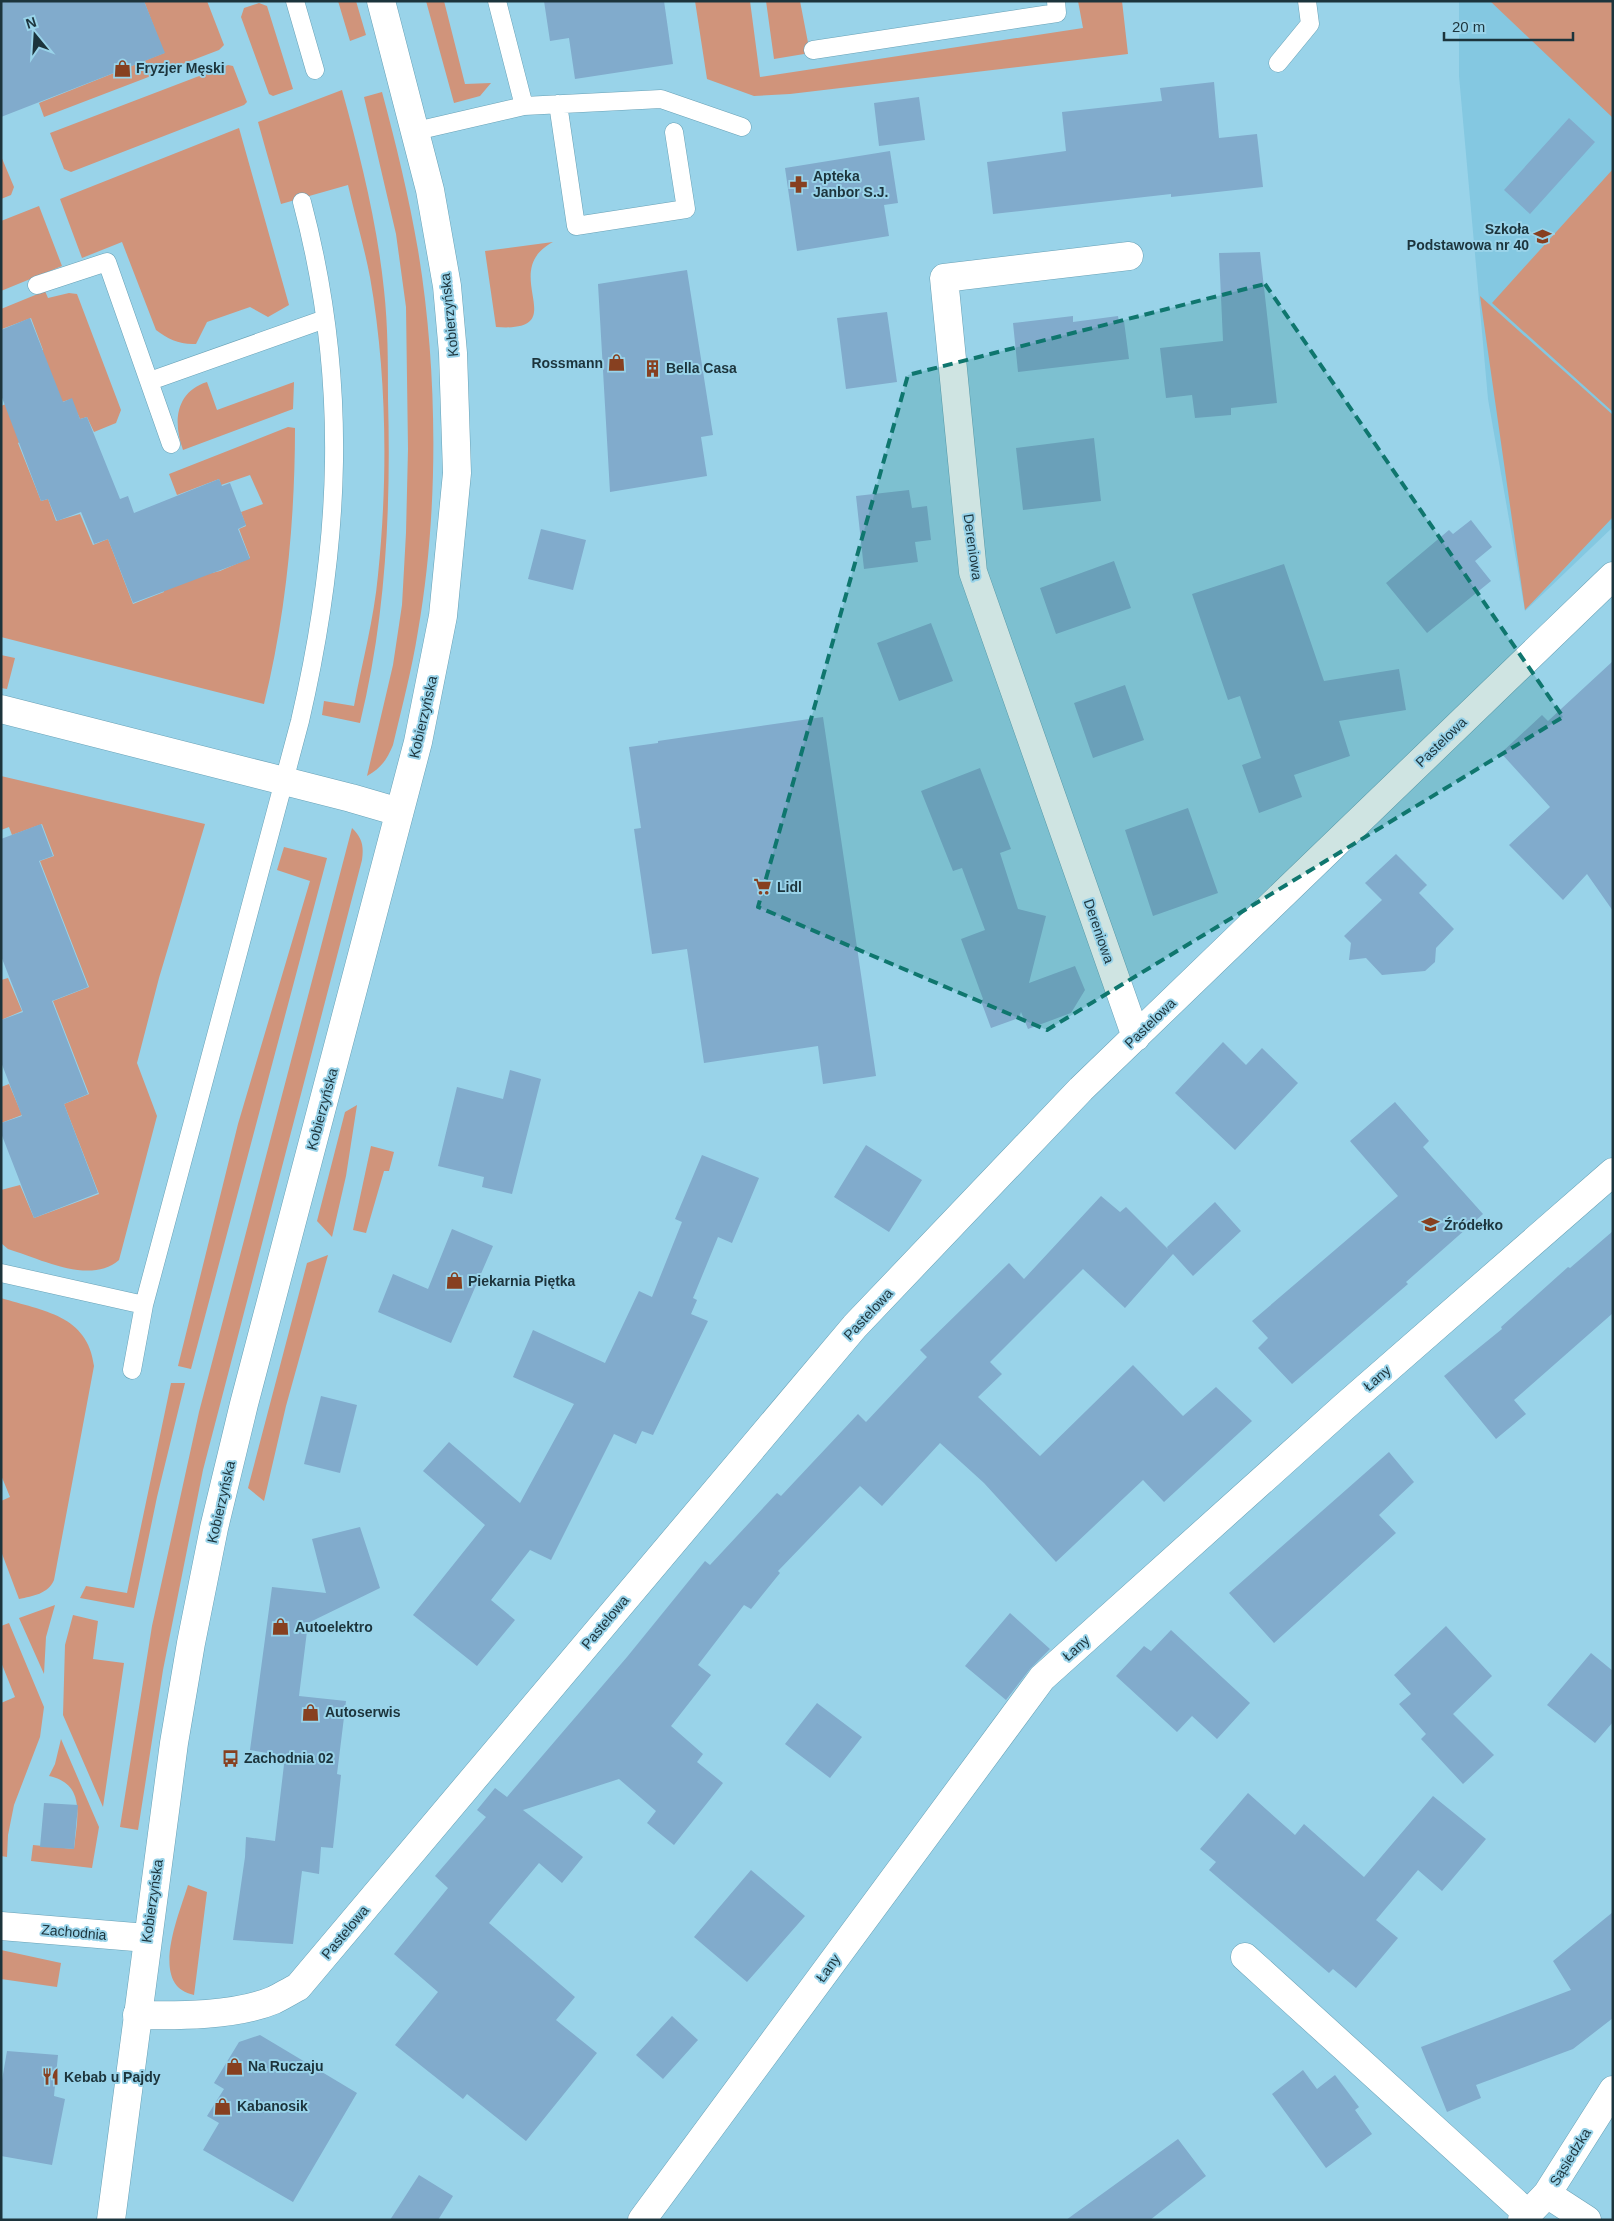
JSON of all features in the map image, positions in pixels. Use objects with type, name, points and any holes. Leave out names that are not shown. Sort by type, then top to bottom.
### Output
[{"type":"street","name":"Kobierzyńska","points":[[111,2220],[174,1743],[191,1643],[214,1528],[244,1404],[426,708],[444,616],[457,472],[453,354],[447,286],[430,190],[381,1]]},
{"type":"street","name":"Dereniowa","points":[[1129,256],[944,278],[973,572],[1136,1037]]},
{"type":"street","name":"Pastelowa","points":[[137,2015],[172,2016],[249,2008],[274,2000],[298,1987],[855,1326],[1082,1089],[1613,576]]},
{"type":"street","points":[[1,709],[351,798],[399,812]]},
{"type":"street","name":"Łany","points":[[642,2220],[1042,1678],[1345,1406],[1613,1172]]},
{"type":"street","name":"Zachodnia","points":[[1,1926],[147,1938]]},
{"type":"street","points":[[1245,1958],[1526,2217]]},
{"type":"street","name":"Sąsiedzka","points":[[1526,2217],[1548,2194],[1613,2090]]},
{"type":"street","points":[[1548,2194],[1587,2220]]},
{"type":"lane","points":[[295,1],[315,70]]},
{"type":"lane","points":[[497,1],[524,106]]},
{"type":"lane","points":[[813,50],[1057,13],[1056,1]]},
{"type":"lane","points":[[1278,63],[1310,24],[1307,1]]},
{"type":"lane","points":[[416,131],[524,106],[660,99],[742,127]]},
{"type":"lane","points":[[558,104],[576,226],[686,210],[674,132]]},
{"type":"lane","points":[[132,1370],[144,1305],[284,782],[316,654],[331,540],[335,429],[321,281],[302,202]]},
{"type":"lane","points":[[37,285],[106,262],[150,380],[171,444]]},
{"type":"lane","points":[[150,380],[325,319]]},
{"type":"lane","points":[[1,1273],[144,1305]]},
{"type":"highlighted area","points":[[1265,284],[1563,717],[1047,1030],[758,907],[908,375]]},
{"type":"shaded area","points":[[144,1],[207,1],[224,45],[219,50],[44,117],[39,103],[164,53]]},
{"type":"shaded area","points":[[338,1],[356,1],[366,35],[350,41]]},
{"type":"shaded area","points":[[426,1],[444,1],[465,84],[491,83],[480,96],[454,103]]},
{"type":"shaded area","points":[[695,1],[750,1],[760,77],[1083,28],[1078,1],[1122,1],[1128,54],[790,94],[754,96],[707,79]]},
{"type":"shaded area","points":[[766,1],[800,1],[810,53],[774,59]]},
{"type":"shaded area","name":"Szkoła Podstawowa nr 40","points":[[1459,1],[1613,1],[1613,527],[1525,611],[1488,399],[1459,76]]},
{"type":"shaded area","points":[[1490,1],[1613,1],[1613,118]]},
{"type":"shaded area","points":[[259,3],[267,6],[293,89],[273,96],[269,94],[241,17],[244,8]]},
{"type":"shaded area","points":[[228,65],[233,66],[247,102],[244,105],[71,172],[64,169],[50,133]]},
{"type":"shaded area","points":[[342,90],[361,164],[377,239],[384,290],[388,344],[389,481],[385,562],[376,643],[360,723],[322,715],[324,701],[354,706],[371,624],[378,575],[384,464],[383,388],[376,314],[370,277],[348,185],[281,204],[258,122]]},
{"type":"shaded area","points":[[382,92],[411,210],[425,296],[432,392],[433,489],[425,585],[407,688],[391,750],[380,767],[367,776],[393,665],[402,605],[408,449],[406,307],[396,234],[364,97]]},
{"type":"shaded area","points":[[239,128],[289,305],[268,317],[250,307],[207,322],[196,344],[179,342],[170,339],[156,330],[122,242],[82,258],[60,199]]},
{"type":"shaded area","points":[[1,156],[14,187],[11,195],[1,199]]},
{"type":"shaded area","points":[[1613,169],[1613,412],[1492,303]]},
{"type":"shaded area","points":[[39,206],[62,266],[1,291],[1,221]]},
{"type":"shaded area","points":[[553,242],[537,255],[531,269],[534,311],[531,320],[519,326],[496,327],[485,251]]},
{"type":"shaded area","points":[[45,291],[48,298],[69,293],[77,294],[121,410],[116,423],[94,432],[87,417],[80,419],[71,399],[44,408],[24,357],[43,350],[31,318],[2,329],[1,309]]},
{"type":"shaded area","points":[[1480,296],[1613,415],[1613,517],[1525,610]]},
{"type":"shaded area","points":[[207,382],[217,410],[294,382],[293,409],[183,450],[178,429],[179,410],[188,393]]},
{"type":"shaded area","points":[[11,402],[26,438],[18,443],[41,501],[48,499],[56,521],[80,514],[93,545],[108,539],[133,604],[164,592],[162,585],[220,571],[250,558],[239,529],[246,526],[241,512],[263,504],[250,475],[221,485],[219,479],[177,495],[169,474],[288,427],[295,428],[295,463],[288,567],[278,636],[264,704],[1,637],[1,406]]},
{"type":"shaded area","points":[[1,655],[15,658],[7,689],[1,688]]},
{"type":"shaded area","points":[[1,776],[205,824],[159,978],[137,1063],[157,1116],[119,1260],[107,1267],[94,1270],[65,1268],[8,1249],[1,1243],[1,1190],[20,1185],[34,1218],[99,1194],[64,1104],[89,1094],[53,1001],[89,987],[40,861],[54,856],[42,824],[12,835],[9,827],[1,830]]},
{"type":"shaded area","points":[[352,828],[362,842],[362,860],[203,1470],[163,1670],[138,1830],[120,1827],[152,1626],[199,1412]]},
{"type":"shaded area","points":[[284,847],[327,858],[191,1369],[178,1366],[238,1124],[310,881],[277,870]]},
{"type":"shaded area","points":[[8,978],[22,1011],[1,1020],[1,980]]},
{"type":"shaded area","points":[[9,1084],[22,1115],[1,1123],[1,1087]]},
{"type":"shaded area","points":[[357,1105],[346,1176],[332,1237],[317,1221],[345,1112]]},
{"type":"shaded area","points":[[371,1146],[394,1152],[389,1171],[384,1171],[366,1233],[353,1230]]},
{"type":"shaded area","points":[[328,1255],[286,1406],[264,1501],[248,1488],[307,1263]]},
{"type":"shaded area","points":[[1,1298],[47,1312],[73,1326],[83,1336],[90,1349],[94,1366],[54,1580],[44,1591],[19,1599],[1,1551],[1,1501],[10,1497],[1,1475]]},
{"type":"shaded area","points":[[171,1383],[185,1383],[157,1497],[134,1608],[80,1598],[86,1586],[127,1593]]},
{"type":"shaded area","points":[[55,1605],[46,1637],[44,1674],[19,1618]]},
{"type":"shaded area","points":[[73,1615],[98,1621],[93,1659],[124,1663],[103,1807],[63,1715],[65,1645]]},
{"type":"shaded area","points":[[9,1623],[44,1707],[40,1737],[14,1805],[8,1835],[7,1857],[1,1856],[1,1703],[15,1697],[1,1662],[1,1626]]},
{"type":"shaded area","points":[[61,1739],[99,1827],[92,1868],[31,1861],[33,1845],[74,1849],[77,1804],[74,1795],[61,1780],[49,1776],[55,1764]]},
{"type":"shaded area","points":[[188,1885],[207,1892],[194,1995],[180,1989],[172,1978],[170,1964],[170,1948]]},
{"type":"shaded area","points":[[1,1950],[61,1963],[57,1987],[1,1979]]},
{"type":"building","points":[[1,1],[144,1],[165,53],[1,117]]},
{"type":"building","points":[[544,1],[664,1],[673,64],[575,79],[569,38],[550,41]]},
{"type":"building","points":[[1214,82],[1219,138],[1257,134],[1263,187],[1171,197],[1171,194],[993,214],[987,162],[1066,151],[1062,112],[1162,101],[1160,88]]},
{"type":"building","points":[[919,97],[925,140],[879,146],[874,103]]},
{"type":"building","points":[[1569,118],[1595,142],[1530,214],[1504,190]]},
{"type":"building","points":[[890,151],[898,203],[884,205],[889,236],[797,251],[785,168]]},
{"type":"building","points":[[1260,252],[1277,403],[1231,408],[1231,415],[1195,418],[1192,395],[1166,398],[1160,348],[1223,341],[1219,253]]},
{"type":"building","name":"Bella Casa","points":[[687,270],[713,435],[701,437],[707,476],[610,492],[598,284]]},
{"type":"building","points":[[887,312],[897,382],[846,389],[837,318]]},
{"type":"building","points":[[1073,316],[1073,322],[1118,316],[1119,322],[1124,321],[1129,359],[1018,372],[1013,323]]},
{"type":"building","points":[[30,318],[63,402],[72,398],[80,419],[87,417],[120,499],[128,496],[134,513],[219,479],[222,486],[230,483],[246,525],[238,529],[250,559],[133,603],[108,539],[94,544],[81,512],[57,521],[48,499],[41,501],[1,395],[1,330]]},
{"type":"building","points":[[1094,438],[1101,501],[1023,510],[1016,448]]},
{"type":"building","points":[[909,490],[912,508],[927,506],[931,540],[915,542],[918,562],[864,569],[856,496]]},
{"type":"building","points":[[1471,520],[1492,547],[1475,561],[1491,581],[1427,633],[1386,583],[1449,530],[1453,534]]},
{"type":"building","points":[[541,529],[586,540],[573,590],[528,579]]},
{"type":"building","points":[[1114,561],[1131,608],[1056,634],[1040,588]]},
{"type":"building","points":[[1284,564],[1324,681],[1399,669],[1406,710],[1339,721],[1350,756],[1294,775],[1302,797],[1259,813],[1242,765],[1261,758],[1240,696],[1228,700],[1192,594]]},
{"type":"building","points":[[931,623],[953,681],[899,701],[877,643]]},
{"type":"building","points":[[1613,661],[1613,911],[1587,874],[1563,900],[1509,845],[1550,807],[1501,753],[1542,715],[1548,721]]},
{"type":"building","points":[[1125,685],[1144,740],[1093,758],[1074,703]]},
{"type":"building","name":"Lidl","points":[[823,717],[876,1076],[823,1084],[818,1046],[704,1063],[687,949],[652,954],[634,829],[641,828],[629,747]]},
{"type":"building","points":[[980,768],[1011,849],[1000,853],[1018,909],[1046,916],[1029,983],[1075,966],[1085,990],[1071,1013],[1028,1029],[1021,1012],[1019,1018],[991,1028],[981,1001],[983,999],[961,939],[985,930],[962,868],[953,871],[921,791]]},
{"type":"building","points":[[1188,808],[1218,893],[1153,916],[1125,830]]},
{"type":"building","points":[[41,824],[53,856],[39,861],[88,987],[52,1001],[88,1094],[64,1104],[98,1193],[34,1218],[1,1133],[1,1123],[22,1116],[1,1062],[1,1020],[23,1012],[1,956],[1,839]]},
{"type":"building","points":[[1396,854],[1427,885],[1419,893],[1454,929],[1436,948],[1435,962],[1425,971],[1382,975],[1366,958],[1349,960],[1351,943],[1344,936],[1382,900],[1365,883]]},
{"type":"building","points":[[1223,1042],[1246,1065],[1262,1048],[1298,1083],[1235,1150],[1175,1093]]},
{"type":"building","points":[[510,1070],[541,1079],[512,1194],[482,1187],[484,1177],[438,1166],[457,1087],[503,1099]]},
{"type":"building","points":[[1395,1102],[1429,1141],[1423,1147],[1483,1214],[1406,1282],[1408,1284],[1292,1384],[1258,1348],[1268,1338],[1252,1321],[1398,1196],[1350,1141]]},
{"type":"building","points":[[866,1145],[922,1180],[889,1232],[834,1197]]},
{"type":"building","points":[[702,1155],[759,1178],[732,1243],[718,1237],[693,1298],[697,1300],[691,1314],[708,1321],[653,1435],[642,1431],[636,1444],[614,1434],[551,1560],[530,1550],[491,1600],[515,1620],[477,1666],[413,1615],[485,1525],[423,1471],[449,1442],[520,1503],[574,1404],[513,1377],[533,1330],[605,1363],[639,1291],[652,1297],[682,1222],[675,1219]]},
{"type":"building","points":[[1101,1196],[1120,1212],[1126,1207],[1168,1249],[1167,1247],[1215,1202],[1241,1231],[1193,1276],[1173,1254],[1125,1308],[1083,1269],[990,1362],[1002,1374],[978,1397],[1040,1456],[1133,1365],[1183,1416],[1216,1387],[1252,1421],[1164,1502],[1143,1480],[1056,1562],[984,1483],[940,1443],[882,1506],[860,1486],[778,1571],[780,1573],[751,1609],[744,1605],[698,1665],[711,1675],[671,1726],[703,1754],[697,1762],[723,1783],[674,1845],[647,1823],[656,1811],[619,1779],[523,1810],[583,1857],[562,1883],[539,1863],[489,1923],[575,1997],[556,2020],[597,2053],[526,2141],[467,2094],[463,2099],[395,2045],[438,1992],[394,1954],[448,1888],[435,1876],[486,1817],[477,1810],[495,1788],[507,1797],[627,1657],[705,1561],[710,1565],[777,1493],[781,1496],[858,1414],[866,1422],[927,1357],[920,1350],[1009,1263],[1024,1279]]},
{"type":"building","name":"Piekarnia Piętka","points":[[452,1229],[493,1246],[451,1343],[378,1312],[393,1274],[428,1289]]},
{"type":"building","points":[[1613,1231],[1613,1313],[1514,1400],[1526,1414],[1496,1439],[1444,1376],[1502,1329],[1501,1327],[1568,1267],[1570,1268]]},
{"type":"building","points":[[321,1396],[357,1405],[340,1473],[304,1464]]},
{"type":"building","points":[[1389,1452],[1414,1482],[1379,1515],[1396,1533],[1274,1643],[1229,1593]]},
{"type":"building","points":[[360,1527],[380,1588],[308,1623],[299,1696],[346,1701],[337,1774],[341,1775],[333,1848],[321,1847],[319,1874],[302,1871],[293,1944],[233,1940],[245,1857],[246,1837],[275,1841],[285,1756],[250,1750],[272,1587],[326,1593],[312,1539]]},
{"type":"building","points":[[1010,1613],[1050,1649],[1030,1669],[1006,1700],[965,1666]]},
{"type":"building","points":[[1446,1626],[1492,1676],[1453,1714],[1494,1755],[1463,1784],[1421,1739],[1426,1734],[1399,1704],[1411,1694],[1394,1675]]},
{"type":"building","points":[[1171,1630],[1250,1703],[1217,1739],[1192,1716],[1177,1732],[1116,1676],[1144,1646],[1151,1651]]},
{"type":"building","points":[[1591,1653],[1613,1671],[1613,1722],[1595,1743],[1547,1705]]},
{"type":"building","points":[[817,1703],[862,1737],[830,1778],[785,1744]]},
{"type":"building","points":[[1248,1793],[1295,1835],[1304,1824],[1364,1877],[1433,1796],[1486,1839],[1442,1891],[1418,1870],[1376,1920],[1398,1938],[1356,1988],[1333,1969],[1329,1973],[1209,1870],[1216,1862],[1200,1849]]},
{"type":"building","points":[[44,1803],[78,1805],[74,1849],[40,1847]]},
{"type":"building","points":[[751,1870],[805,1916],[747,1982],[694,1937]]},
{"type":"building","points":[[1613,1912],[1613,2018],[1573,2049],[1476,2085],[1481,2098],[1447,2112],[1421,2047],[1571,1990],[1553,1961]]},
{"type":"building","points":[[672,2016],[698,2040],[663,2079],[636,2055]]},
{"type":"building","points":[[260,2035],[357,2093],[293,2202],[203,2150],[219,2123],[207,2116],[224,2089],[214,2083],[239,2042]]},
{"type":"building","points":[[7,2051],[58,2055],[54,2096],[65,2099],[52,2165],[1,2156],[1,2086]]},
{"type":"building","points":[[1303,2070],[1317,2089],[1335,2075],[1359,2107],[1355,2110],[1372,2134],[1326,2168],[1272,2094]]},
{"type":"building","points":[[1178,2139],[1206,2176],[1150,2220],[1066,2220]]},
{"type":"building","points":[[419,2175],[453,2196],[438,2220],[390,2220]]},
{"type":"place","name":"Fryzjer Męski","points":[[122,68]]},
{"type":"place","name":"Apteka Janbor S.J.","points":[[799,184]]},
{"type":"place","name":"Szkoła Podstawowa nr 40","points":[[1543,237]]},
{"type":"place","name":"Rossmann","points":[[617,363]]},
{"type":"place","name":"Bella Casa","points":[[652,368]]},
{"type":"place","name":"Lidl","points":[[763,887]]},
{"type":"place","name":"Źródełko","points":[[1430,1225]]},
{"type":"place","name":"Piekarnia Piętka","points":[[454,1281]]},
{"type":"place","name":"Autoelektro","points":[[281,1627]]},
{"type":"place","name":"Autoserwis","points":[[311,1712]]},
{"type":"place","name":"Zachodnia 02","points":[[230,1758]]},
{"type":"place","name":"Na Ruczaju","points":[[234,2066]]},
{"type":"place","name":"Kebab u Pajdy","points":[[50,2077]]},
{"type":"place","name":"Kabanosik","points":[[223,2106]]}]
